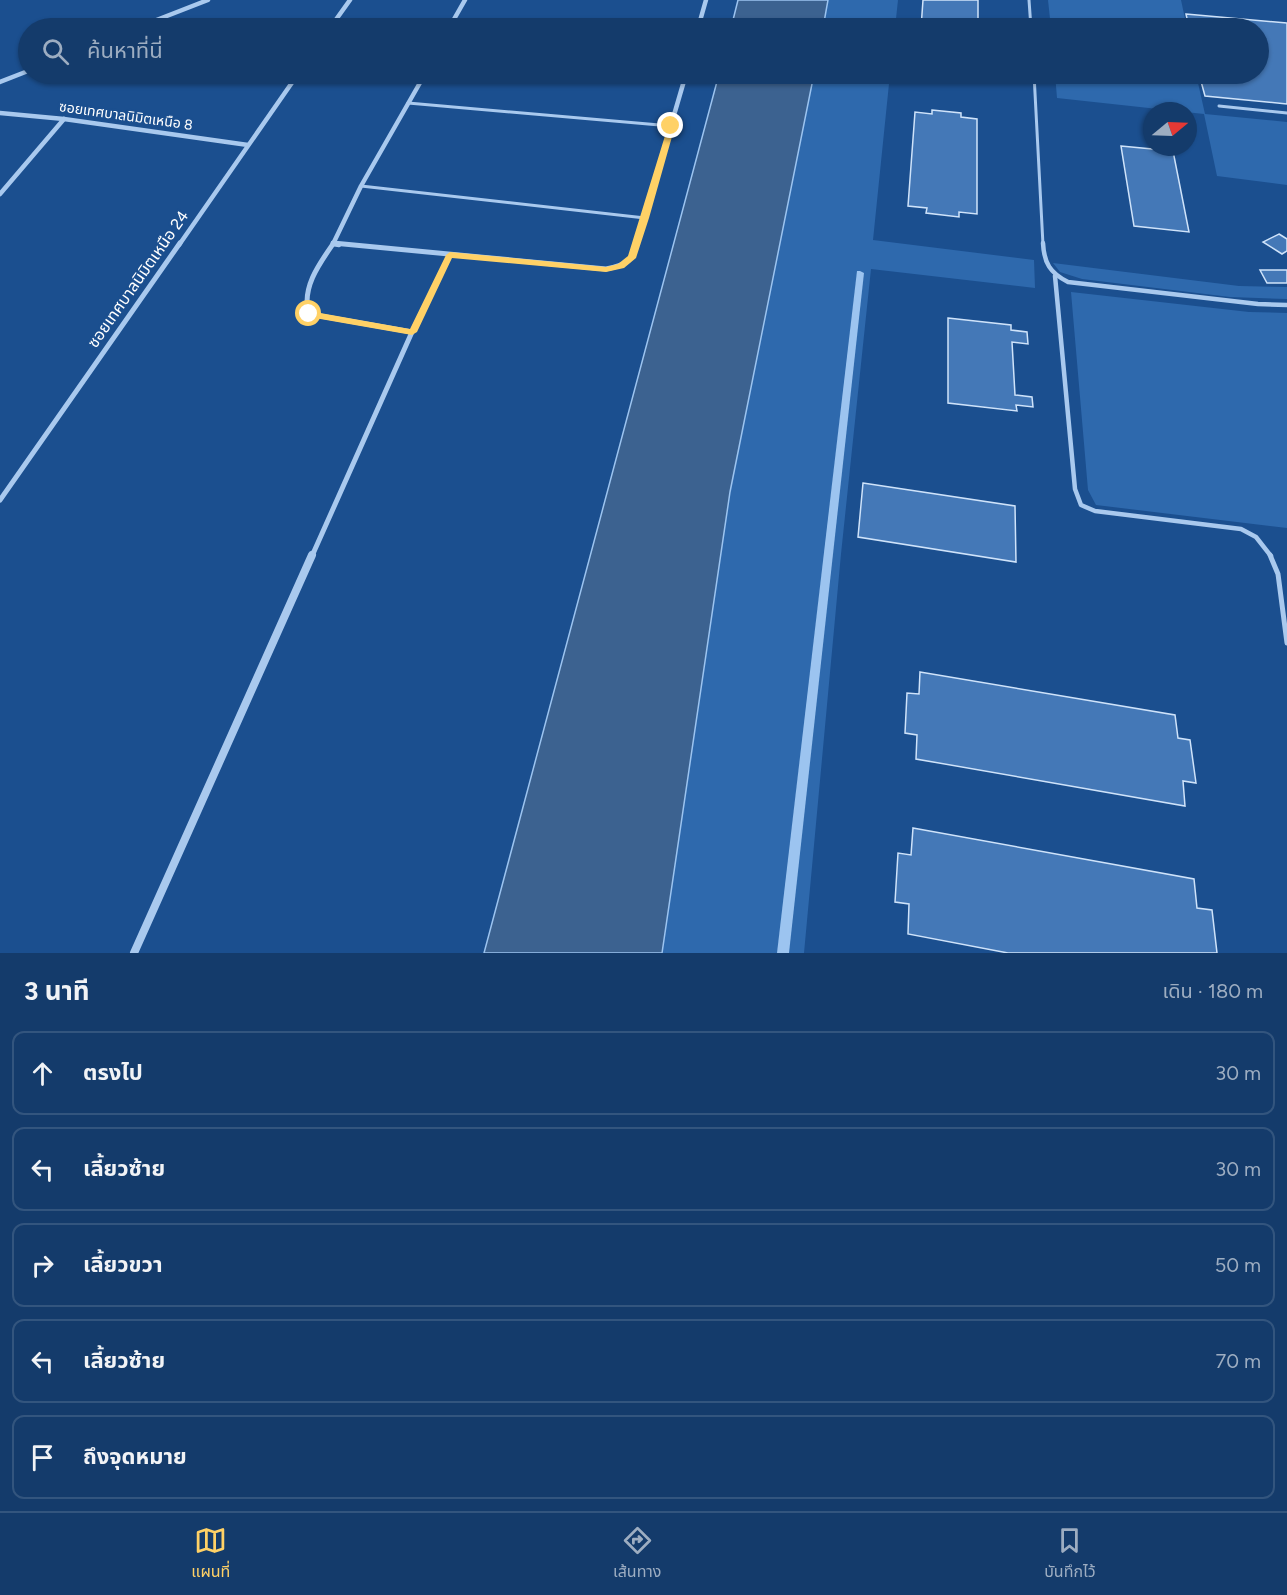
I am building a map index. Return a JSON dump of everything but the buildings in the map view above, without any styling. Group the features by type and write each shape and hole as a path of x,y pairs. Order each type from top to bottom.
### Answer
{"street":[{"path":"162,18 208,0"},
{"path":"337,18 350,0"},
{"path":"455,18 465,0"},
{"path":"701,18 706,0"},
{"path":"0,82 18,75"},
{"name":"ซอยเทศบาลนิมิตเหนือ 24","path":"0,500 291,84"},
{"path":"412,332 309,314 306,302 312,281 361,186 419,84"},
{"path":"333,244 606,269 621,266 632,258 683,84"},
{"name":"ซอยเทศบาลนิมิตเหนือ 8","path":"0,113 64,119 248,145"},
{"path":"0,194 64,119"},
{"path":"134,953 412,332 450,255"}],"lane":[{"path":"1029,0 1030,18"},
{"path":"1035,84 1044,258 1054,276 1068,282 1258,304 1287,305"},
{"path":"408,103 671,126"},
{"path":"1219,106 1287,113"},
{"path":"361,186 645,218"},
{"path":"1054,276 1075,489 1081,505 1095,511 1258,534 1272,545 1277,553"},
{"path":"1282,562 1285,591 1283,623 1287,643"}],"shaded area":[{"path":"738,0 828,0 825,18 734,18"},
{"path":"828,0 898,0 896,18 825,18"},
{"path":"1048,0 1181,0 1185,18 1050,18"},
{"path":"716,84 812,84 730,492 662,953 484,953"},
{"path":"812,84 889,84 873,240 1034,260 1035,288 871,269 841,554 804,953 662,953 730,492"},
{"path":"1056,84 1198,84 1205,114 1287,122 1287,185 1217,176 1204,114 1197,113 1197,102 1143,102 1143,107 1057,98"},
{"path":"1053,263 1239,286 1287,287 1287,299 1230,297 1082,279 1060,272"},
{"path":"1071,292 1249,312 1287,313 1287,528 1096,505 1088,490"}],"waterway":[{"path":"783,953 860,273"}],"route":[{"path":"309,314 315,317 412,332 450,255 606,269 621,266 632,258 671,126"}]}
